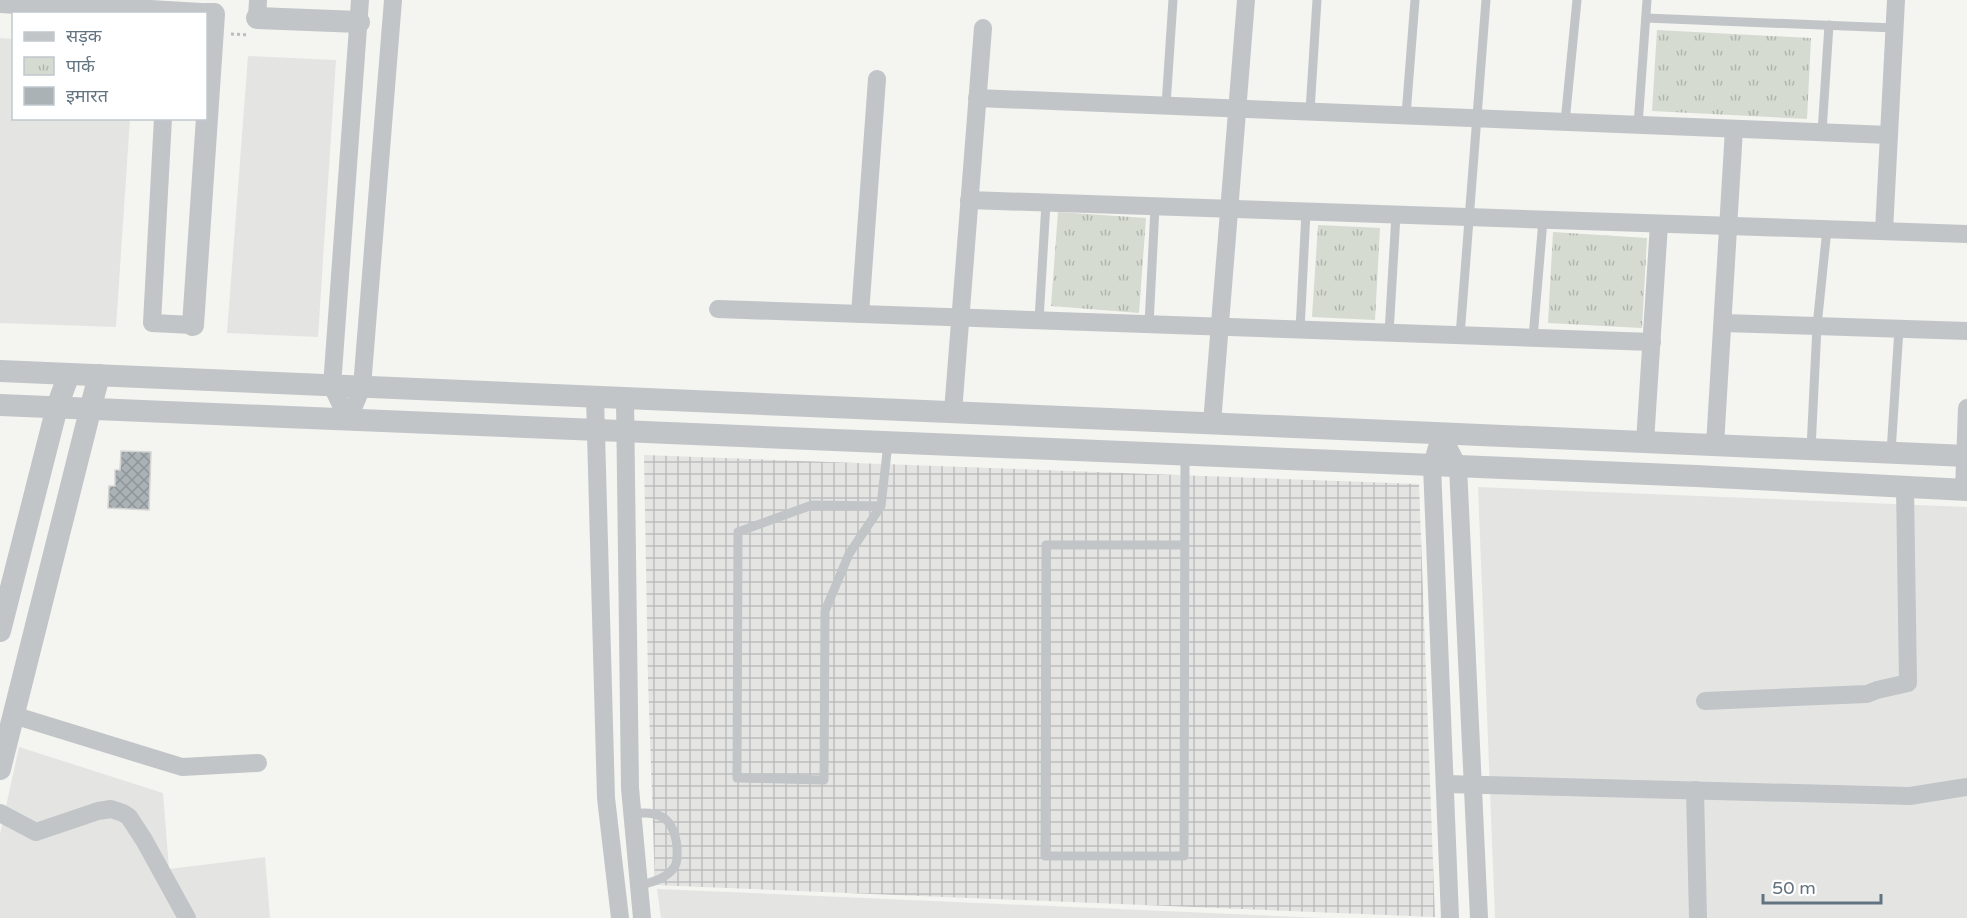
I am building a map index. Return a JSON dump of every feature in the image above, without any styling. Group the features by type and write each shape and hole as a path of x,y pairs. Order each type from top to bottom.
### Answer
{"street":[{"path":"348,420 362,387 393,0"},
{"path":"1212,423 1246,0"},
{"path":"1884,231 1896,0"},
{"path":"0,2 169,12"},
{"path":"258,9 360,11 332,386 348,420"},
{"path":"207,14 214,14 207,118"},
{"path":"953,412 983,28"},
{"path":"860,314 877,80"},
{"path":"977,98 1889,135"},
{"path":"163,120 152,323 193,325 207,120"},
{"path":"1715,445 1734,129"},
{"path":"969,200 1967,234"},
{"path":"1645,442 1659,224"},
{"path":"718,309 1652,342"},
{"path":"1723,323 1967,331"},
{"path":"0,371 1966,455"},
{"path":"0,631 57,407 69,374"},
{"path":"0,769 99,375"},
{"path":"594,397 606,798 620,918"},
{"path":"625,399 630,788 642,918"},
{"path":"0,405 1458,466 1965,490 1967,408"},
{"path":"1441,433 1432,465 1450,918"},
{"path":"1441,433 1458,466 1479,918"},
{"path":"1705,701 1867,694 1908,683 1905,487"},
{"path":"13,716 182,767 258,762"},
{"path":"1445,784 1910,796 1967,787"},
{"path":"1695,790 1698,918"},
{"path":"0,813 36,832 98,811 111,809 123,813 129,817 144,840 187,918"},
{"path":"1449,884 1479,918"}],"lane":[{"path":"1166,105 1173,0"},
{"path":"1310,111 1317,0"},
{"path":"1406,115 1416,0"},
{"path":"1460,336 1486,0"},
{"path":"1565,122 1576,0"},
{"path":"1638,125 1647,0"},
{"path":"1646,18 1895,28"},
{"path":"1822,132 1829,25"},
{"path":"1039,320 1046,203"},
{"path":"1149,324 1155,207"},
{"path":"1300,330 1306,212"},
{"path":"1389,333 1396,215"},
{"path":"1533,338 1543,220"},
{"path":"1811,449 1817,326 1827,229"},
{"path":"1891,452 1899,329"},
{"path":"881,506 812,505 738,532 737,778 824,780 825,611 849,554 881,506 888,443"},
{"path":"1185,455 1185,545 1184,856 1045,856 1046,544 1185,545"},
{"path":"632,814 644,812 658,814 669,822 676,837 677,846 676,865 657,881 638,886"}],"path":[{"path":"226,33 256,35 258,9"}],"shaded area":[{"path":"0,38 12,39 12,120 130,120 116,327 0,323"},
{"path":"248,56 336,60 318,337 227,333"},
{"path":"644,455 1419,484 1435,917 655,885"},
{"path":"1478,487 1967,507 1967,918 1495,918"},
{"path":"19,747 163,793 169,869 265,857 270,918 0,918 0,834"},
{"path":"658,889 1324,918 661,918"}],"green space":[{"path":"1657,30 1811,38 1807,119 1652,111"},
{"path":"1058,212 1146,218 1139,313 1051,306"},
{"path":"1318,225 1380,228 1375,320 1312,317"},
{"path":"1553,232 1647,238 1642,328 1548,323"}],"building":[{"path":"121,451 151,452 149,510 108,508 109,486 115,486 115,470 120,470"}]}
